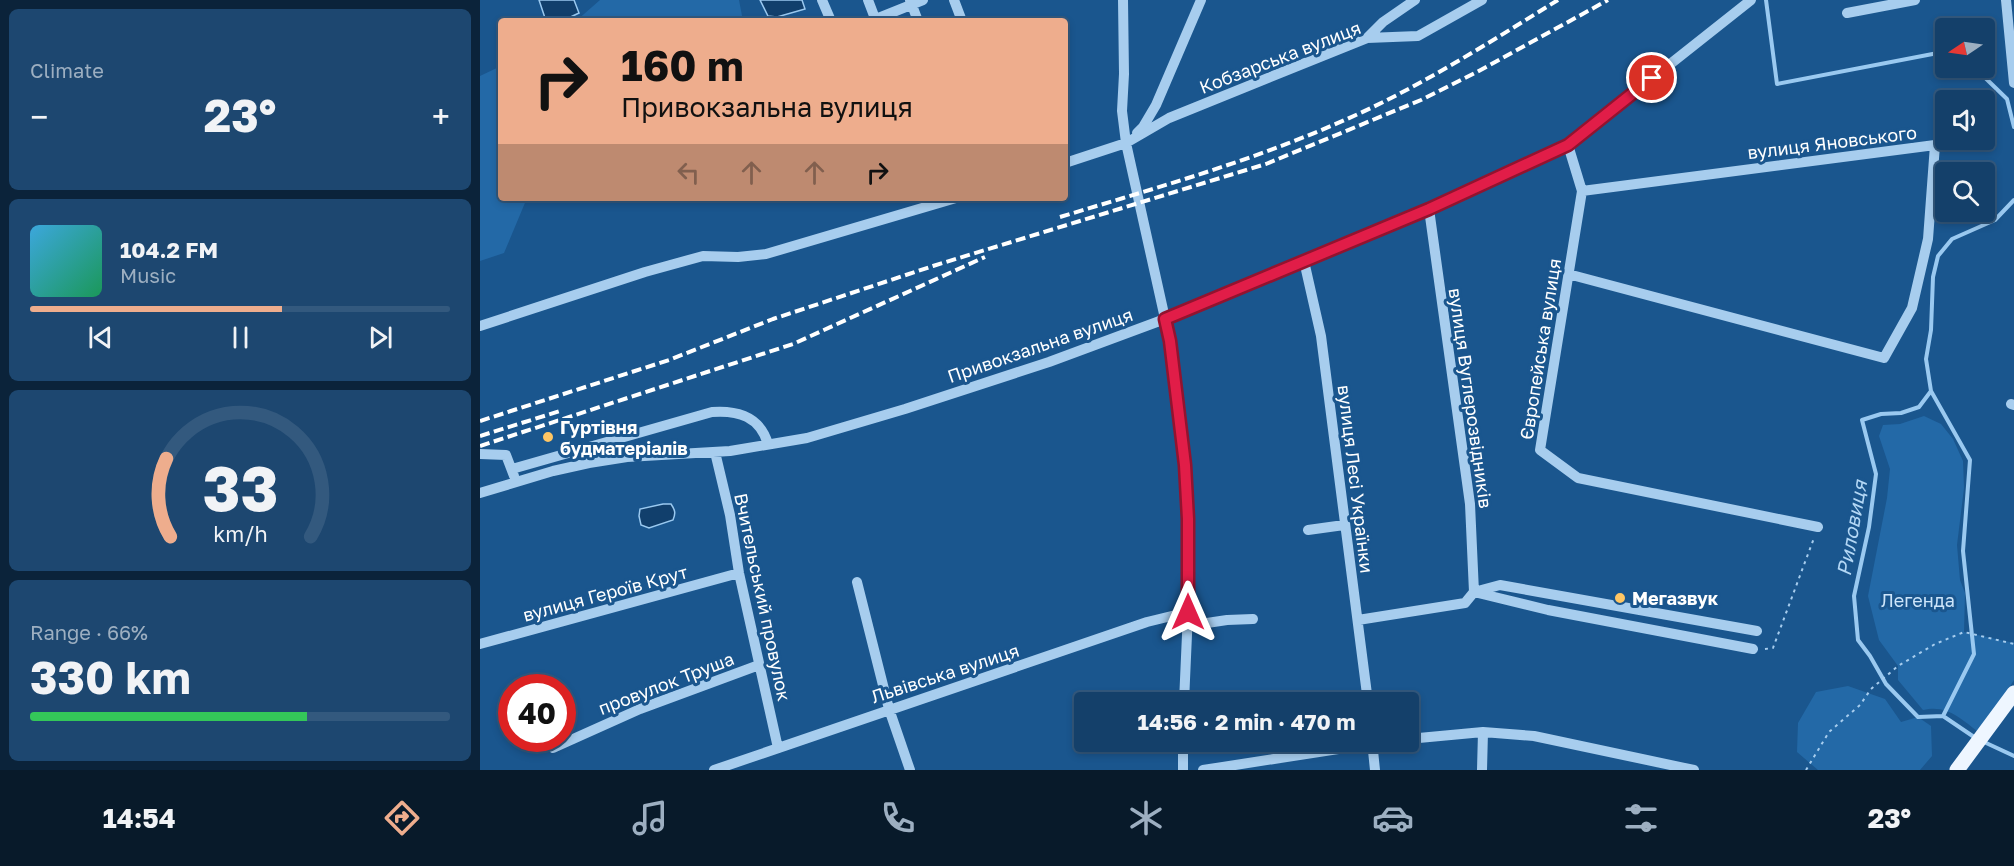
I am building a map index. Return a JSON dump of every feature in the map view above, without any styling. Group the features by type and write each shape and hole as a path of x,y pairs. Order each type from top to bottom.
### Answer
{"main road":[{"path":"1957,770 2014,693"}],"street":[{"path":"822,0 830,18"},
{"path":"868,0 873,18"},
{"path":"878,18 911,2 923,0"},
{"path":"954,0 961,18"},
{"path":"1123,0 1122,111 1125,143 1170,341 1185,465 1188,519 1188,612 1184,692"},
{"path":"1125,143 1143,127 1156,105 1201,0"},
{"path":"1367,38 1383,21 1415,0"},
{"name":"Кобзарська вулиця","path":"1068,162 1125,143 1169,118 1367,38 1418,36 1482,0"},
{"path":"1847,13 1915,0"},
{"path":"2006,0 2014,83"},
{"path":"911,2 917,18"},
{"name":"Привокзальна вулиця","path":"480,493 589,463 627,457 715,452 807,438 1049,362 1165,319 1429,209 1568,145 1747,3"},
{"name":"Європейська вулиця","path":"1568,145 1582,191 1540,450 1578,478 1818,527"},
{"name":"вулиця Яновського","path":"1568,274 1884,358 1912,308 1928,239 1935,145 1582,191"},
{"path":"480,326 645,272 703,256 766,254 943,201"},
{"name":"вулиця Вуглерозвідників","path":"1429,209 1470,504 1474,592"},
{"name":"вулиця Лесі Українки","path":"1304,261 1321,336 1367,692"},
{"path":"512,469 712,412 735,412 747,417 765,432 768,444"},
{"name":"Вчительський провулок","path":"715,452 778,748"},
{"path":"480,454 506,455 515,483"},
{"path":"1308,530 1344,525"},
{"name":"вулиця Героїв Крут","path":"480,644 739,573"},
{"path":"857,582 889,709 910,770"},
{"path":"1358,620 1465,603 1474,592 1500,585 1756,631"},
{"path":"1474,592 1548,610 1753,649"},
{"name":"Львівська вулиця","path":"714,770 1147,622 1188,612"},
{"path":"1187,626 1253,619"},
{"name":"провулок Труша","path":"576,738 640,709 759,665"},
{"path":"1482,770 1483,732"},
{"path":"1419,738 1483,732 1534,736 1694,770"},
{"path":"1183,752 1183,770"},
{"path":"1203,770 1312,752"},
{"path":"1373,752 1376,770"}],"path":[{"path":"1753,649 1773,648 1818,527"},
{"path":"1806,770 1828,732 1860,705 1871,689 1898,666 1935,644 1964,632 2014,644"}],"green space":[{"path":"600,0 739,0 742,18 579,18"},
{"path":"498,67 498,201 526,201 504,253 480,261 480,76"},
{"name":"Легенда","path":"1924,416 1941,424 1953,439 1963,461 1964,488 1957,545 1960,580 1965,593 1964,632 2014,643 2014,680 1980,733 1947,711 1923,710 1898,680 1898,666 1879,640 1868,596 1887,498 1890,469 1879,436 1883,425 1900,424"},
{"path":"1848,686 1885,699 1901,722 1918,717 1931,726 1932,756 1920,770 1818,770 1797,752 1798,723 1816,692"}],"shaded area":[{"path":"539,0 574,0 579,13 568,18 545,18"},
{"path":"760,0 802,0 805,9 777,17 768,16"},
{"path":"671,504 675,513 673,520 649,528 641,525 640,509"}],"waterway":[{"name":"Риловиця","path":"1766,0 1777,84 1935,54"},
{"name":"Риловиця","path":"1985,78 2007,99 2014,127"},
{"path":"1943,716 1974,654 1963,551 1970,460 1931,391 1926,359 1931,330 1933,277 1938,256 1952,239 1995,220 2014,200"},
{"name":"Риловиця","path":"1931,391 1919,407 1901,413 1881,414 1862,420 1876,474 1869,527 1854,596 1858,640 1886,684 1918,717 1943,716 1977,739"},
{"name":"Риловиця","path":"1984,742 2014,756"}],"railway":[{"path":"1060,217 1219,168 1335,124 1373,107 1467,56 1558,0"},
{"path":"480,421 669,360 773,319 933,266 1266,164 1421,100 1608,0"},
{"path":"480,446 793,344 985,257"},
{"path":"480,436 560,411"}],"place":[{"name":"Гуртівня будматеріалів","path":"548,437"},
{"name":"Мегазвук","path":"1620,598"}],"route":[{"path":"1188,612 1188,519 1185,465 1170,341 1165,319 1429,209 1568,145 1652,78"}]}
